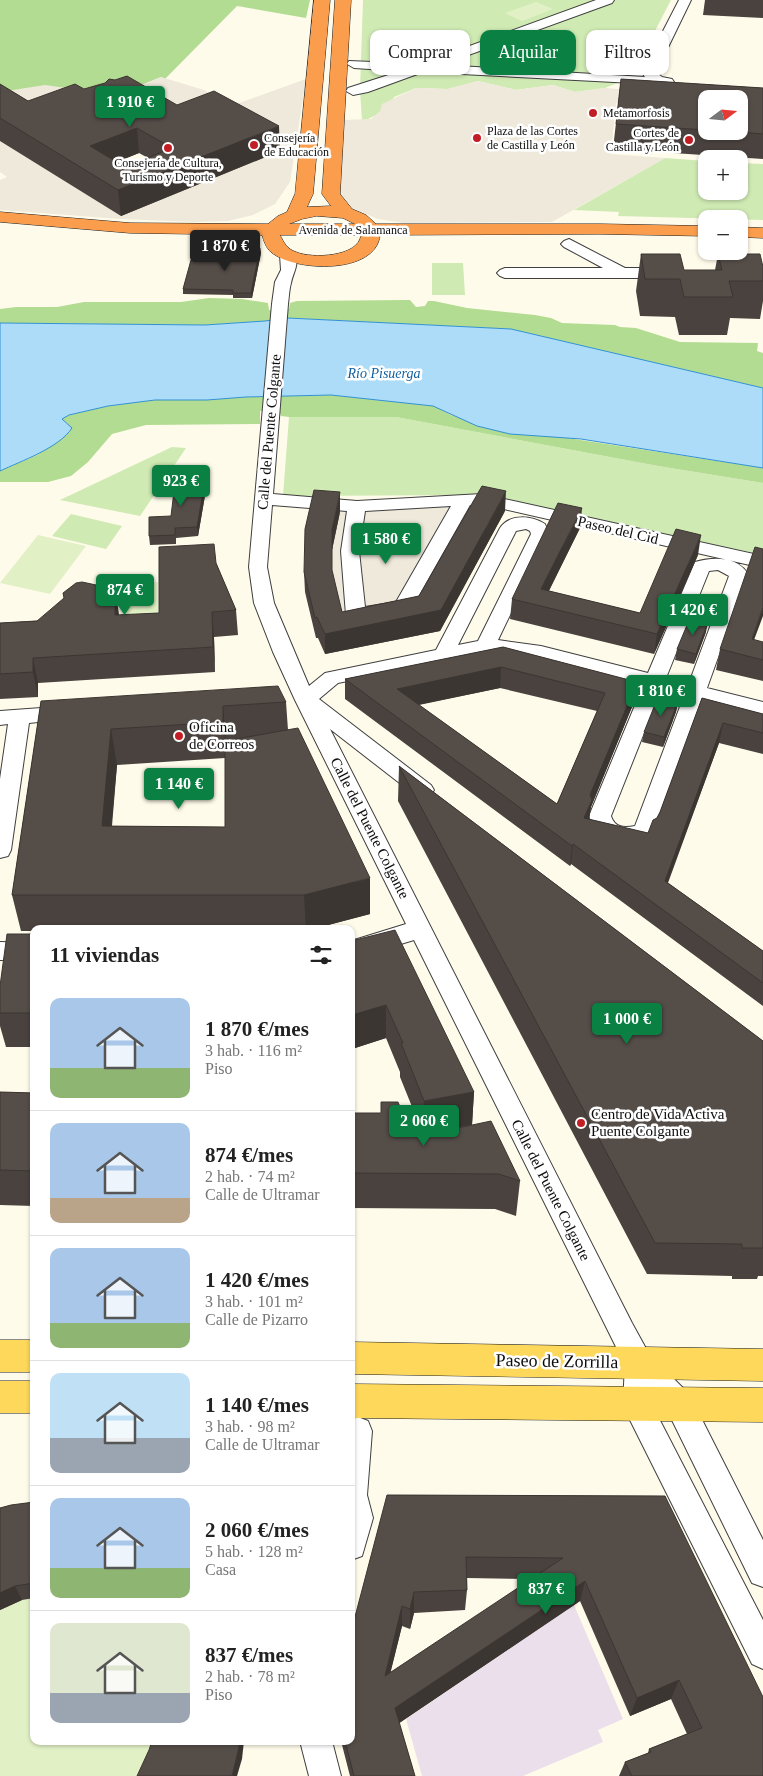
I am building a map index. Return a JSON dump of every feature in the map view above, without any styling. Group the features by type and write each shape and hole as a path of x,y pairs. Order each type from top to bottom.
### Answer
{"highway":[{"path":"295,215 304,194 322,0"},
{"path":"343,0 331,194 362,225 361,252 339,260 312,261 280,251 272,235 277,224 295,215 317,211 362,225"},
{"name":"Avenida de Salamanca","path":"0,217 130,228 272,235"},
{"name":"Avenida de Salamanca","path":"362,225 564,241 698,240"},
{"name":"Avenida de Salamanca","path":"0,227 129,237 272,235 362,225 443,229 600,228 698,231"},
{"path":"748,232 763,233"},
{"path":"748,241 763,242"}],"main road":[{"path":"0,1356 30,1356"},
{"name":"Paseo de Zorrilla","path":"355,1358 763,1365"},
{"path":"0,1397 30,1397"},
{"path":"355,1416 637,1404 763,1404"}],"street":[{"path":"470,51 608,0"},
{"path":"656,80 650,74 650,68 685,0"},
{"path":"354,64 370,65"},
{"path":"470,70 656,80 683,84"},
{"path":"353,91 403,75"},
{"path":"564,241 622,272"},
{"name":"Calle del Puente Colgante","path":"288,255 289,270 283,282 280,304 258,567 264,603 289,664 296,700 330,750 639,1363 679,1404 763,1572"},
{"path":"505,273 681,273"},
{"name":"Paseo del Cid","path":"263,499 357,506 482,499 763,562"},
{"path":"357,506 350,551 356,615 403,608 464,500"},
{"path":"443,655 509,528 518,522 531,522 539,528 540,534 485,646"},
{"path":"702,566 725,566 739,574 696,692 644,831 624,836 611,832 602,823 600,816 702,566"},
{"path":"440,802 354,737 296,700 332,678 485,646 514,648 541,653 763,709"},
{"path":"289,664 332,678"},
{"path":"8,717 85,713"},
{"path":"0,742 8,717"},
{"path":"0,850 8,717"},
{"path":"330,750 338,740 354,737"},
{"path":"355,949 420,929"},
{"path":"0,951 30,952"},
{"name":"Calle del Puente Colgante","path":"639,1363 637,1404 763,1653"},
{"path":"355,1506 358,1518 355,1530"},
{"path":"317,1745 325,1776"}],"shaded area":[{"path":"161,77 204,90 231,106 306,79 290,182 275,204 253,215 228,221 195,222 121,219 0,210 0,180 7,177 0,172 0,140 121,216 280,151 22,129 0,92 45,85 117,95"},
{"name":"Plaza de las Cortes de Castilla y León","path":"478,81 516,90 553,85 575,92 605,88 630,90 628,104 616,103 611,154 665,158 552,222 404,223 378,219 351,208 337,190 343,120 371,119 380,111 382,104 416,88 448,89"},
{"path":"481,505 418,617 342,632 332,591 332,550 340,511"},
{"path":"574,1605 623,1719 598,1730 603,1742 523,1776 422,1776 406,1719"}],"green space":[{"path":"0,0 310,0 306,18 237,6 165,79 161,77 117,95 0,92"},
{"path":"363,0 671,0 655,30 586,30 586,75 632,75 629,81 625,80 605,88 575,92 553,85 516,90 478,81 448,89 416,88 394,97 389,105 380,112 362,121 360,90"},
{"path":"536,2 553,9 522,21 505,13"},
{"path":"665,158 698,160 698,200 748,200 748,163 763,164 763,220 748,220 748,210 698,210 698,218 618,216 619,212 574,210"},
{"path":"432,263 463,263 465,295 432,295"},
{"path":"209,298 242,299 268,303 269,310 289,309 290,303 297,301 410,300 416,307 425,306 428,301 434,301 467,308 535,315 551,318 562,323 615,325 636,328 680,342 758,343 757,351 763,353 763,388 511,329 288,318 205,325 0,323 0,309 16,307 57,307 84,302 181,302"},
{"path":"331,395 434,406 451,415 548,435 763,468 763,483 658,466 396,417 289,417 281,416 279,411 260,411 260,424 146,425 112,434 88,462 71,476 48,482 0,482 0,471 39,454 68,424 61,419 69,415 108,406 155,400"},
{"path":"289,417 396,417 658,466 763,483 763,555 482,495 283,496"},
{"path":"172,447 186,448 140,516 60,500"},
{"path":"71,514 122,526 106,549 52,536"},
{"path":"38,535 86,546 50,594 0,583"},
{"path":"158,582 158,632 123,634 125,583"},
{"path":"30,1518 30,1745 243,1745 237,1776 0,1776 0,1525"}],"water":[{"name":"Río Pisuerga","path":"288,318 511,329 763,388 763,468 581,439 510,434 477,426 433,406 331,395 155,400 108,406 69,415 62,419 72,428 58,442 0,471 0,323 205,325"}],"building":[{"path":"127,76 177,105 214,91 279,126 118,190 0,118 0,84 28,101 75,84 84,89 105,83 109,79 115,80","holes":["137,128 172,148 125,167 90,146"]},
{"path":"621,79 763,88 763,134 748,133 748,90 698,90 698,129 616,124"},
{"path":"229,247 260,248 251,293 233,293 233,290 183,289 191,260 224,261"},
{"path":"641,254 680,254 684,270 722,270 720,260 748,260 748,254 760,254 763,267 763,281 729,281 733,297 684,297 680,279 645,279"},
{"path":"176,475 206,475 197,527 175,528 175,535 149,536 149,517 171,516"},
{"path":"482,486 506,491 441,610 325,634 317,617 315,618 304,572 305,529 314,490 340,492 332,530 332,570 342,612 419,596"},
{"path":"558,503 582,508 541,589 640,613 676,529 701,535 657,634 512,599"},
{"path":"214,544 216,563 236,610 212,612 213,647 33,658 33,672 0,674 0,623 37,621 64,598 63,593 76,583 82,582 115,589 115,615 159,613 159,547"},
{"path":"755,547 763,549 763,607 752,639 763,642 763,660 720,649"},
{"path":"690,618 708,622 696,654 677,649"},
{"path":"503,647 637,682 590,795 592,800 584,818 648,833 653,820 657,818 660,812 702,698 763,714 763,733 723,723 665,881 763,951 763,983 573,844 572,846 345,679","holes":["501,667 605,693 557,804 397,689"]},
{"path":"278,686 286,702 223,706 223,722 111,729 102,826 225,827 225,741 298,728 370,878 304,895 12,895 41,701"},
{"path":"658,697 678,702 664,737 644,732"},
{"path":"399,766 763,1041 763,1248 742,1248 742,1244 655,1243"},
{"path":"395,930 474,1092 424,1101 401,1043 403,1043 386,1005 355,1014 355,940"},
{"path":"7,934 30,934 30,1013 0,1013 0,986"},
{"path":"0,1092 30,1093 30,1171 0,1170"},
{"path":"381,1102 398,1102 411,1134 430,1134 491,1121 520,1181 499,1174 355,1173 355,1113 381,1113"},
{"path":"387,1495 665,1496 763,1697 763,1776 632,1776 625,1762 651,1752 649,1749 702,1728 679,1680 637,1698 585,1581 395,1708 415,1776 354,1776 346,1745 355,1745 355,1617","holes":["466,1557 563,1558 385,1676 402,1606 410,1609 414,1592 467,1590"]},
{"path":"30,1503 30,1584 15,1586 0,1593 0,1508"},
{"path":"151,1745 239,1745 232,1776 137,1776"}],"place":[{"name":"Metamorfosis","path":"593,113"},
{"name":"Plaza de las Cortes de Castilla y León","path":"477,138"},
{"name":"Cortes de Castilla y León","path":"689,140"},
{"name":"Consejería de Educación","path":"254,145"},
{"name":"Consejería de Cultura, Turismo y Deporte","path":"168,148"},
{"name":"Oficina de Correos","path":"179,736"},
{"name":"Centro de Vida Activa Puente Colgante","path":"581,1123"}]}
